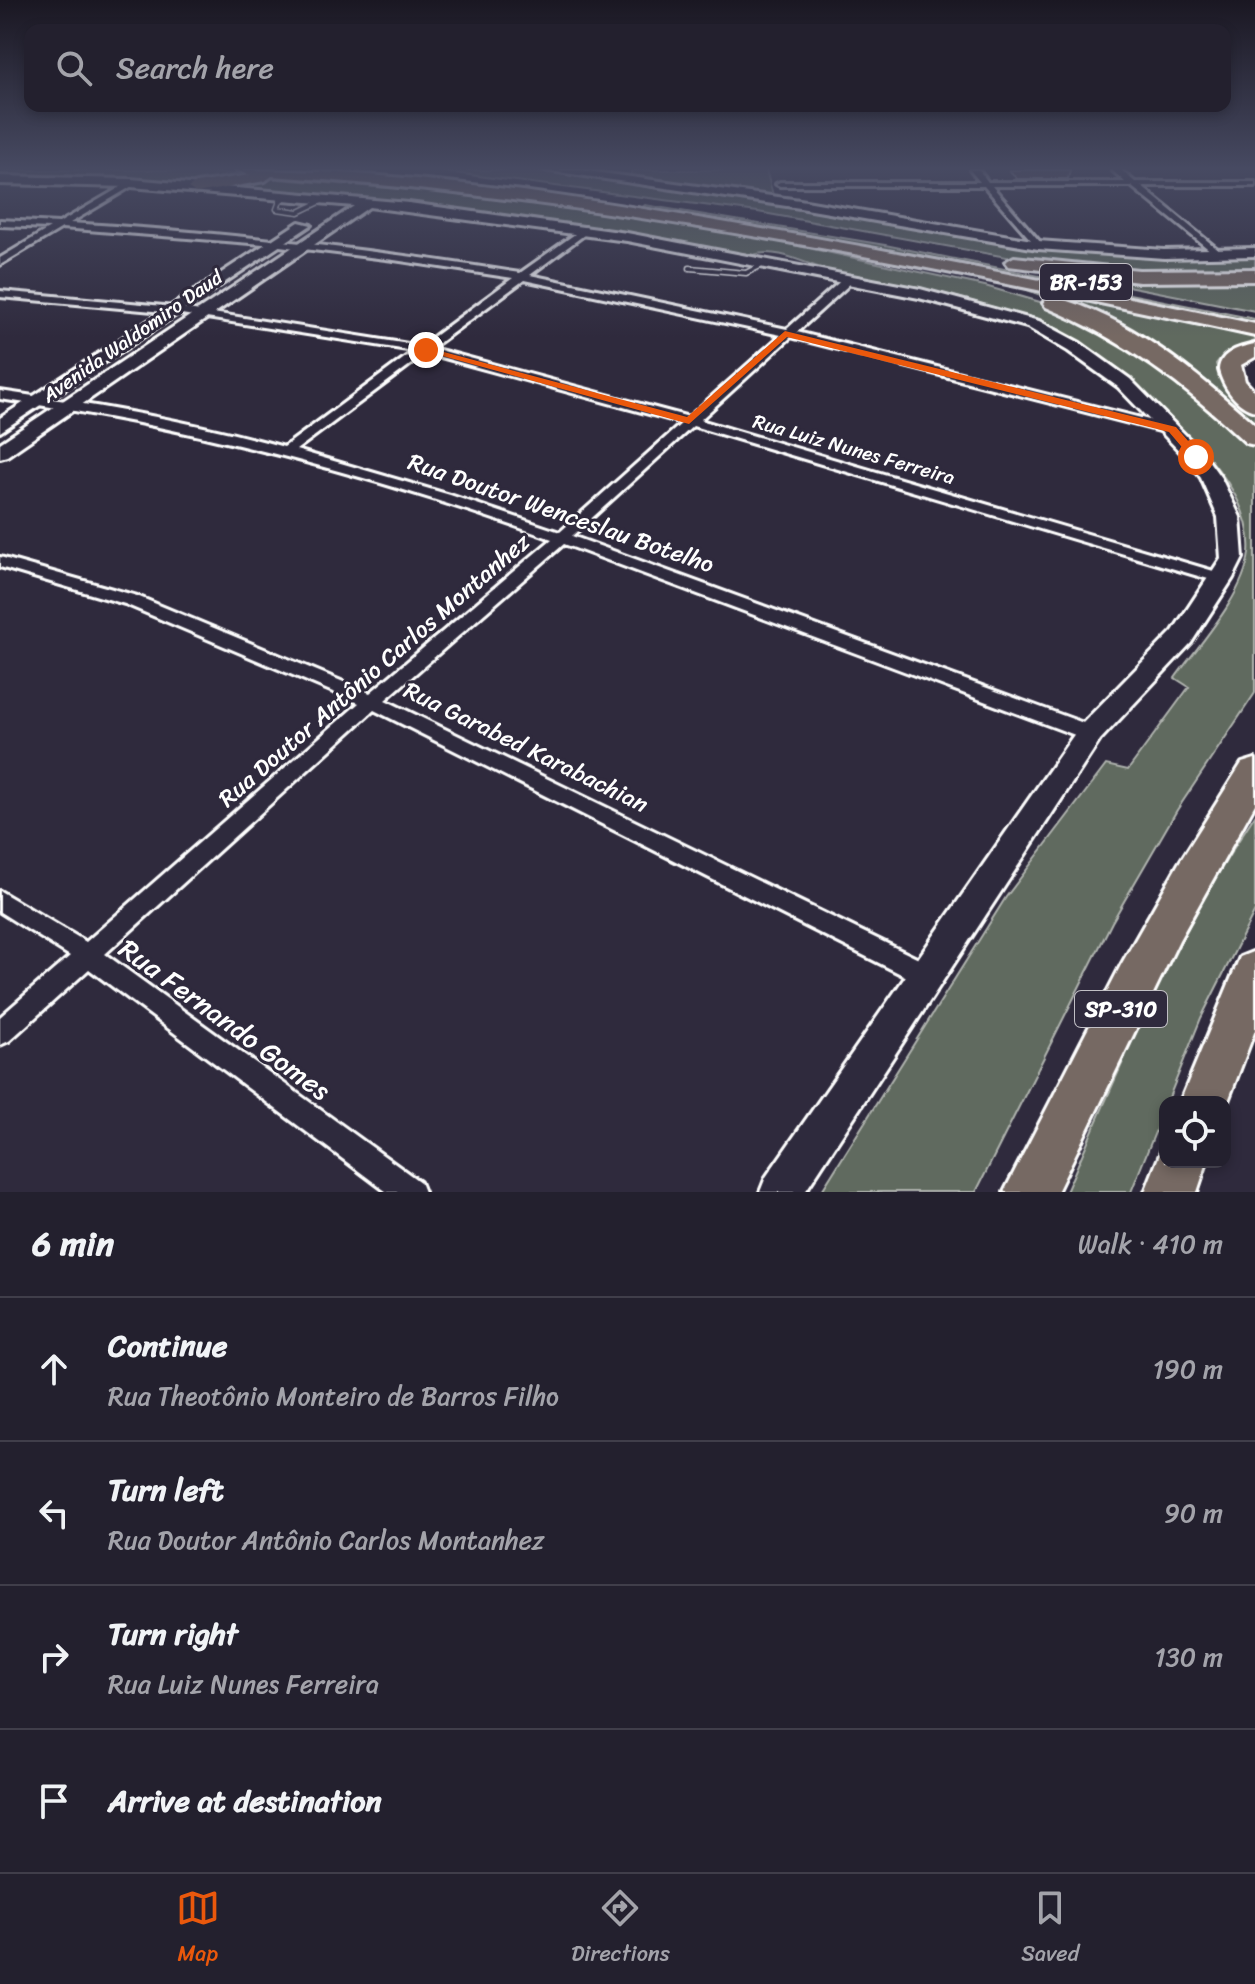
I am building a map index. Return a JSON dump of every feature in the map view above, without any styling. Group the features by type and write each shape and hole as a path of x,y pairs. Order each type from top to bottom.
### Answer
{"highway":[{"name":"BR-153","path":"723,226 919,256 1255,316"},
{"name":"BR-153","path":"776,226 1255,330"},
{"path":"919,256 970,254"},
{"path":"919,256 1027,294 1112,329 1146,347 1184,374 1255,438"},
{"path":"997,259 1139,276 1255,275"},
{"path":"1255,350 1242,354 1230,363 1229,374 1236,387 1255,404"},
{"name":"SP-310","path":"1030,1192 1136,977 1219,829 1255,773"},
{"path":"1206,1096 1255,971"},
{"path":"1171,1192 1180,1168"}],"main road":[{"name":"Avenida Waldomiro Daud","path":"0,426 299,226"},
{"name":"Avenida Waldomiro Daud","path":"0,452 332,226"},
{"path":"551,226 849,279 1033,324 1074,347 1124,383 1172,430 1211,478 1229,517 1232,558 1182,637 1090,733 781,1192"},
{"path":"924,226 1038,245 1102,252 1255,252"}],"street":[{"path":"0,262 60,226"},
{"path":"69,226 278,242 524,277 785,334 1172,430"},
{"path":"1022,226 1038,245"},
{"path":"1183,226 1217,253"},
{"path":"289,449 585,230"},
{"name":"Rua Doutor Antônio Carlos Montanhez","path":"0,1033 372,701 563,537 849,279"},
{"name":"Rua Luiz Nunes Ferreira","path":"0,294 175,310 426,350 689,421 1221,578"},
{"name":"Rua Doutor Wenceslau Botelho","path":"0,395 72,404 289,449 419,487 563,537 1090,733"},
{"name":"Rua Garabed Karabachian","path":"0,562 131,600 372,701 927,975"},
{"name":"Rua Fernando Gomes","path":"0,900 88,955 410,1192"}],"lane":[{"path":"690,268 746,273 767,263"}],"shaded area":[{"path":"570,226 686,226 766,239 985,286 1047,304 1103,327 1255,442 1255,693 1177,810 1112,922 976,1192 821,1192 1006,897 1106,765 1128,770 1189,687 1175,678 1239,586 1249,553 1245,520 1232,489 1212,461 1151,398 1109,363 1044,326 1009,312 937,292 827,270 772,253 753,255"},
{"path":"738,226 769,226 885,245 1255,319 1255,327"},
{"path":"833,226 912,226 1063,251 1172,257 1255,255 1255,272 1174,274 1051,265"},
{"path":"1051,271 1255,276 1255,311"},
{"path":"1022,288 1255,336 1255,341 1223,355 1216,364 1223,384 1255,414 1255,430 1070,306"},
{"path":"1255,815 1255,911 1201,1018 1170,1096 1159,1096 1159,1122 1131,1192 1066,1192 1129,1047 1175,952"}],"route":[{"path":"426,350 689,421 785,334 1172,430 1196,457"}]}
